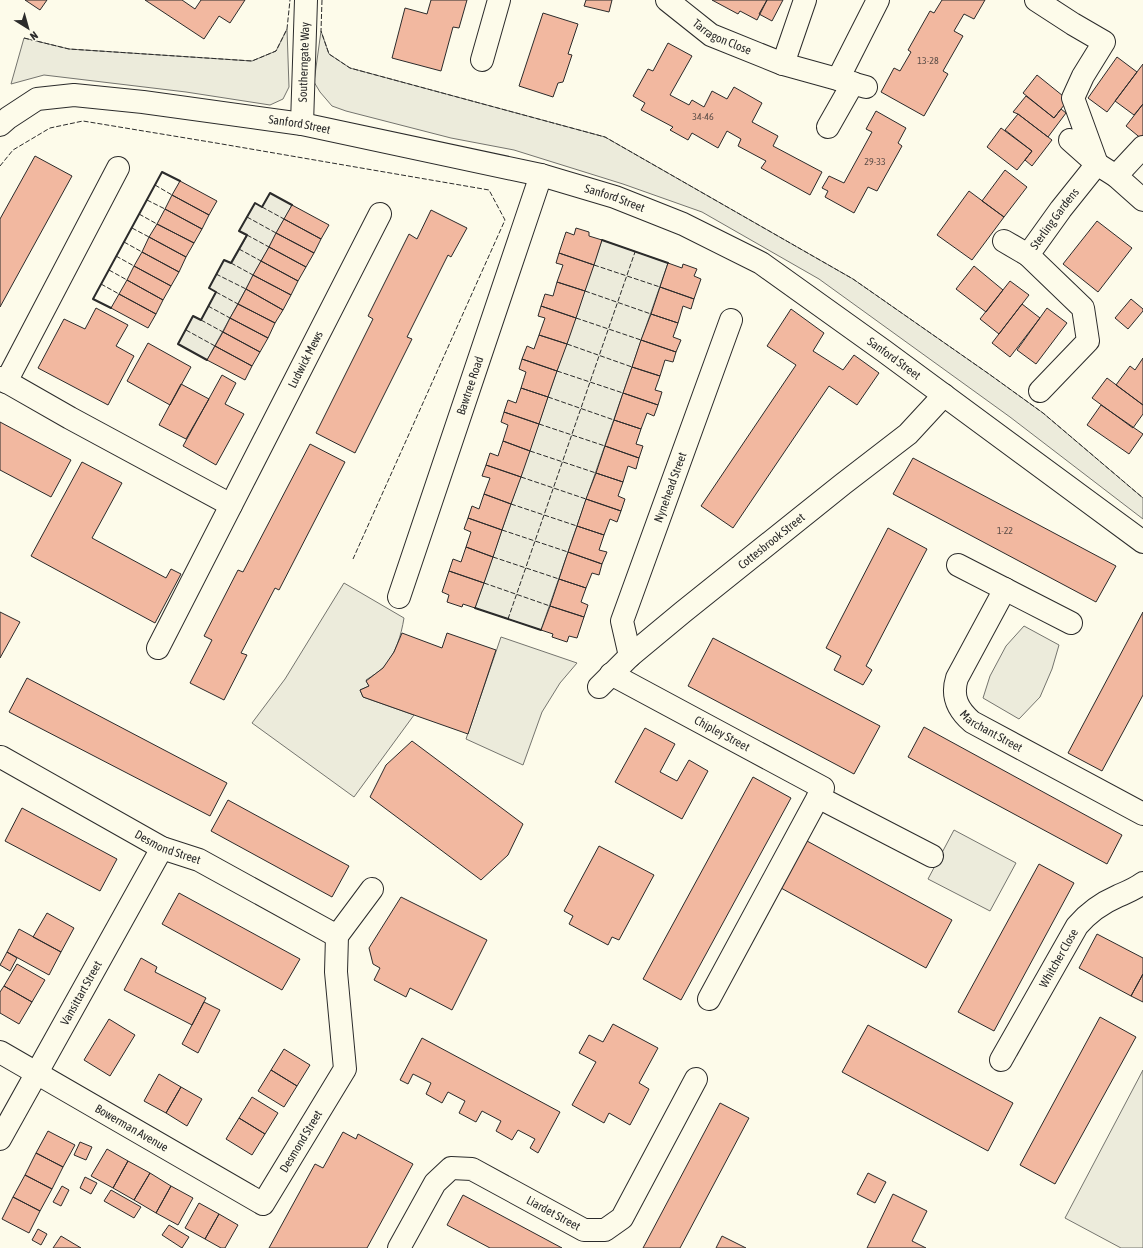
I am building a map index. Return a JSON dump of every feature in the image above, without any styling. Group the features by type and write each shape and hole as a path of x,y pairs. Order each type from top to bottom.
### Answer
{"street":[{"name":"Southerngate Way","path":"302,124 306,0"},
{"path":"482,60 499,0"},
{"name":"Tarragon Close","path":"667,0 711,35 783,64 853,83"},
{"path":"783,64 805,0"},
{"path":"828,127 853,83 878,0"},
{"path":"1036,0 1104,42 1083,76 1073,98 1097,164"},
{"name":"Sanford Street","path":"0,125 37,99 74,95 142,102 302,124 541,175 615,196 683,224 761,263 944,395 1143,542"},
{"path":"1070,140 1097,164 1116,176 1143,200"},
{"path":"1116,176 1143,147"},
{"name":"Sterling Gardens","path":"1040,391 1088,341 1083,308 1028,255 1061,208 1097,164"},
{"path":"118,168 3,380 231,505"},
{"name":"Bawtree Road","path":"399,597 541,175"},
{"name":"Ludwick Mews","path":"158,648 380,214"},
{"path":"1004,241 1028,255"},
{"name":"Nynehead Street","path":"630,656 622,621 731,320"},
{"name":"Cottesbrook Street","path":"605,680 630,656 843,484 908,434 944,395"},
{"path":"958,565 1071,623"},
{"name":"Marchant Street","path":"1005,589 957,678 954,694 959,709 972,722 1143,814"},
{"name":"Chipley Street","path":"605,680 823,788 818,797"},
{"name":"Desmond Street","path":"1,757 162,848 199,860 337,936 336,972 345,1069 263,1204"},
{"path":"709,999 818,797 932,856"},
{"name":"Vansittart Street","path":"0,1139 162,848"},
{"name":"Whitcher Close","path":"1001,1060 1083,918 1106,902 1136,888 1143,883"},
{"path":"337,936 372,889"},
{"name":"Bowerman Avenue","path":"0,1052 263,1204"},
{"name":"Liardet Street","path":"399,1248 435,1183 451,1168 472,1169 584,1230 606,1230 622,1218 696,1079"}],"shaded area":[{"path":"287,29 289,87 283,99 270,105 186,92 44,75 11,84 24,38 69,49 252,61 276,51"},
{"path":"321,31 329,54 350,68 605,137 853,279 1043,413 1143,498 1143,519 1010,417 819,279 702,212 623,184 514,150 451,138 332,106 314,82"},
{"path":"270,193 292,205 207,360 178,344 193,316 201,320 216,292 209,288 224,260 232,263 247,236 239,231 255,203 262,207"},
{"path":"602,240 668,263 541,630 475,608"},
{"path":"344,583 404,618 400,638 392,656 384,667 366,680 369,686 360,690 363,697 414,715 354,797 252,723 285,679"},
{"path":"1024,626 1059,645 1052,669 1040,697 1019,719 983,698 990,676 1006,646"},
{"path":"501,637 577,663 560,683 542,712 523,765 466,739"},
{"path":"954,830 1016,863 990,911 928,879"},
{"path":"1143,1070 1143,1248 1121,1248 1065,1218"}],"building":[{"path":"25,0 47,0 40,10"},
{"path":"145,0 182,0 195,9 201,0 245,0 230,23 219,16 204,39"},
{"path":"431,0 467,0 459,28 453,27 441,71 392,58 405,8 427,14"},
{"path":"586,0 612,0 609,12 584,6"},
{"path":"712,0 767,0 757,20 740,11 738,14"},
{"path":"767,0 783,0 772,21 759,14"},
{"path":"942,0 985,0 974,19 964,14 954,31 963,36 943,71 948,74 924,116 881,92 894,68 900,71 911,52 908,50 930,11 934,13"},
{"path":"543,13 578,24 568,54 572,55 563,82 558,83 553,97 519,86"},
{"path":"668,43 692,56 670,95 689,105 692,100 704,107 712,91 727,99 734,87 762,103 752,122 778,136 773,146 822,172 810,195 761,168 766,161 738,146 741,139 727,131 718,148 692,133 688,140 670,130 673,127 641,110 645,103 633,96 648,69 653,71"},
{"path":"1117,57 1137,72 1107,112 1088,98"},
{"path":"1143,64 1143,104 1134,115 1115,101"},
{"path":"1037,75 1068,100 1054,118 1023,93"},
{"path":"1026,96 1054,118 1061,109 1066,113 1048,137 1018,114 1013,112"},
{"path":"1143,104 1143,140 1126,126"},
{"path":"876,111 906,128 898,143 902,146 877,191 868,187 854,213 825,197 828,191 822,188 829,176 844,183 872,132 866,129"},
{"path":"1018,114 1052,140 1032,166 1025,160 1032,151 1005,130"},
{"path":"1001,128 1032,151 1017,170 987,147"},
{"path":"35,156 72,176 0,307 0,219"},
{"path":"1005,170 1027,187 1004,217 982,201"},
{"path":"180,181 217,201 209,215 172,195"},
{"path":"969,191 1004,217 972,260 937,235"},
{"path":"172,195 209,215 202,229 165,209"},
{"path":"292,205 329,225 321,239 284,219"},
{"path":"165,209 202,229 194,243 157,224"},
{"path":"431,210 467,228 451,257 448,255 407,337 412,339 355,453 316,433 373,319 368,316 409,234 417,239"},
{"path":"284,219 321,239 314,253 276,233"},
{"path":"1097,221 1132,248 1098,292 1063,264"},
{"path":"157,224 194,243 186,257 149,237"},
{"path":"576,228 589,232 589,236 602,240 594,265 559,253 566,232 574,235"},
{"path":"276,233 314,253 306,267 269,247"},
{"path":"149,237 186,257 179,272 142,252"},
{"path":"269,247 306,267 298,281 261,261"},
{"path":"142,252 179,272 171,286 134,266"},
{"path":"559,253 594,265 585,291 557,282 563,265 556,263"},
{"path":"261,261 298,281 291,295 253,275"},
{"path":"668,263 682,268 683,264 697,269 694,276 701,279 694,299 660,287"},
{"path":"134,266 171,286 163,300 127,280"},
{"path":"974,266 1003,290 986,312 956,289"},
{"path":"253,275 291,295 283,310 246,289"},
{"path":"127,280 163,300 156,314 119,294"},
{"path":"1010,281 1029,295 999,334 980,319"},
{"path":"557,282 585,291 576,318 541,306 545,294 553,296"},
{"path":"660,287 694,299 691,309 683,306 678,323 651,314"},
{"path":"246,289 283,310 275,323 238,304"},
{"path":"119,294 156,314 148,328 111,308"},
{"path":"1131,299 1143,309 1143,311 1128,329 1115,318"},
{"path":"238,304 275,323 268,338 230,318"},
{"path":"1022,304 1040,318 1010,357 992,343"},
{"path":"541,306 576,318 567,344 539,335 545,318 538,316"},
{"path":"96,308 128,325 116,346 134,356 108,405 38,368 64,319 85,329"},
{"path":"1047,308 1067,323 1036,364 1017,350"},
{"path":"791,309 824,333 813,351 843,370 854,355 879,373 857,405 829,386 733,528 701,506 796,365 767,346"},
{"path":"651,314 678,323 673,337 681,340 676,352 641,340"},
{"path":"230,318 268,338 260,352 223,332"},
{"path":"223,332 260,352 252,366 215,346"},
{"path":"539,335 567,344 557,371 522,359 527,346 534,349"},
{"path":"641,340 676,352 673,362 665,360 660,376 632,367"},
{"path":"148,343 191,367 170,405 127,381"},
{"path":"215,346 252,366 245,380 207,360"},
{"path":"1143,358 1143,405 1116,385 1130,366 1135,370"},
{"path":"522,359 557,371 548,397 521,388 526,372 519,369"},
{"path":"632,367 660,376 655,390 662,392 658,405 623,393"},
{"path":"222,375 236,383 225,404 244,414 216,465 183,446"},
{"path":"1107,378 1143,405 1143,414 1133,428 1092,398"},
{"path":"181,384 209,399 186,439 159,425"},
{"path":"521,388 548,397 539,424 504,412 508,400 516,403"},
{"path":"623,393 658,405 654,416 647,413 641,429 614,420"},
{"path":"1101,405 1143,434 1129,454 1087,425"},
{"path":"504,412 539,424 530,451 503,441 508,425 501,422"},
{"path":"614,420 641,429 636,444 643,446 639,458 605,446"},
{"path":"0,422 71,460 51,497 0,470"},
{"path":"503,441 530,451 521,477 486,465 490,453 498,456"},
{"path":"310,444 345,462 279,590 275,588 241,653 247,655 224,700 190,683 212,640 204,636 238,570 243,572"},
{"path":"605,446 639,458 636,469 628,466 623,482 596,473"},
{"path":"913,458 1116,566 1096,602 893,494"},
{"path":"82,462 122,483 92,538 166,578 171,569 181,574 155,623 31,556"},
{"path":"486,465 521,477 511,504 484,494 490,478 482,476"},
{"path":"596,473 623,482 618,496 625,499 621,511 586,499"},
{"path":"484,494 511,504 502,530 468,518 472,506 479,509"},
{"path":"586,499 621,511 617,522 610,519 604,535 577,526"},
{"path":"468,518 502,530 493,557 466,547 471,532 464,529"},
{"path":"577,526 604,535 599,550 607,552 602,564 568,552"},
{"path":"888,528 927,549 866,666 872,670 863,685 834,670 841,656 826,648"},
{"path":"466,547 493,557 484,583 449,571 453,559 461,562"},
{"path":"568,552 602,564 599,575 592,573 586,588 559,579"},
{"path":"449,571 484,583 475,608 463,604 462,607 447,602 449,595 442,592"},
{"path":"559,579 586,588 581,602 588,605 584,617 550,606"},
{"path":"550,606 584,617 577,638 569,636 567,642 552,637 553,634 541,630"},
{"path":"0,612 20,622 0,658"},
{"path":"1143,612 1143,695 1102,771 1068,753"},
{"path":"402,633 442,648 447,633 496,650 468,734 363,697 360,690 369,686 366,681 383,668 394,652"},
{"path":"713,638 880,726 854,774 688,686"},
{"path":"27,678 227,783 210,816 9,712"},
{"path":"924,727 1122,835 1107,864 908,757"},
{"path":"645,728 675,744 660,772 677,781 689,760 708,771 682,819 615,782"},
{"path":"412,741 523,824 508,855 481,880 370,797 386,765"},
{"path":"753,777 791,798 681,1000 643,979"},
{"path":"228,800 349,866 332,897 211,831"},
{"path":"22,808 117,859 100,891 5,841"},
{"path":"807,841 952,920 926,968 781,888"},
{"path":"599,846 654,875 619,940 612,937 608,945 569,924 573,916 564,911"},
{"path":"1039,864 1074,883 994,1031 958,1012"},
{"path":"179,893 300,959 282,990 162,924"},
{"path":"401,897 487,940 452,1010 410,988 406,997 374,980 380,968 373,964 369,948"},
{"path":"47,913 74,928 61,952 33,937"},
{"path":"19,929 61,952 49,975 7,952"},
{"path":"1097,934 1143,958 1143,974 1131,996 1079,968"},
{"path":"7,952 17,958 10,971 0,965"},
{"path":"141,958 157,967 155,972 206,998 192,1025 124,990"},
{"path":"17,964 45,980 32,1002 4,986"},
{"path":"1143,974 1143,1002 1131,996"},
{"path":"4,986 32,1002 19,1024 0,1013 0,992"},
{"path":"204,1002 220,1010 198,1053 182,1044"},
{"path":"1100,1017 1136,1037 1055,1184 1020,1165"},
{"path":"109,1019 135,1035 110,1076 84,1060"},
{"path":"613,1024 658,1048 639,1083 649,1089 630,1125 609,1113 604,1123 572,1105 596,1062 579,1053 589,1035 603,1042"},
{"path":"868,1025 1013,1103 988,1151 842,1072"},
{"path":"422,1038 560,1112 538,1153 530,1148 535,1139 518,1130 512,1140 496,1131 501,1121 482,1111 476,1122 459,1113 465,1101 448,1092 442,1103 426,1094 431,1083 413,1074 408,1084 400,1080"},
{"path":"284,1049 310,1065 297,1086 271,1070"},
{"path":"271,1070 297,1086 284,1107 258,1091"},
{"path":"159,1074 181,1087 166,1113 144,1101"},
{"path":"181,1087 202,1099 187,1126 166,1113"},
{"path":"252,1097 278,1113 265,1134 239,1118"},
{"path":"720,1103 749,1118 680,1248 643,1248"},
{"path":"239,1118 265,1134 252,1155 226,1139"},
{"path":"48,1131 75,1145 63,1167 36,1153"},
{"path":"343,1132 356,1139 358,1134 413,1164 367,1248 269,1248 315,1164 323,1168"},
{"path":"80,1142 92,1147 86,1160 74,1155"},
{"path":"107,1149 128,1161 113,1188 91,1176"},
{"path":"36,1153 63,1167 52,1189 25,1175"},
{"path":"128,1161 150,1173 134,1200 113,1188"},
{"path":"150,1173 171,1186 156,1213 134,1200"},
{"path":"868,1173 886,1182 875,1203 857,1194"},
{"path":"25,1175 52,1189 40,1211 13,1197"},
{"path":"85,1177 97,1183 91,1194 80,1188"},
{"path":"62,1186 69,1190 61,1206 53,1202"},
{"path":"171,1186 193,1198 178,1225 156,1213"},
{"path":"111,1190 141,1207 134,1218 104,1201"},
{"path":"893,1194 927,1211 912,1241 926,1248 867,1248"},
{"path":"463,1195 562,1248 490,1248 447,1225"},
{"path":"13,1197 40,1211 29,1233 2,1219"},
{"path":"199,1203 219,1214 205,1239 185,1228"},
{"path":"219,1214 238,1225 225,1248 221,1248 205,1239"},
{"path":"169,1225 189,1237 182,1248 162,1235"},
{"path":"38,1229 47,1234 41,1245 32,1240"},
{"path":"61,1236 81,1248 53,1248"},
{"path":"722,1236 746,1248 716,1248"}],"fence":[{"path":"24,38 69,49 252,61 276,51 287,29 290,0"},
{"path":"322,0 321,31 329,54 350,68 605,137 853,279 1043,413 1143,498"},
{"path":"0,166 13,150 50,128 83,121 489,190 505,220 353,559"},
{"path":"155,185 172,195"},
{"path":"147,200 165,209"},
{"path":"262,207 284,219"},
{"path":"139,214 157,224"},
{"path":"247,217 276,233"},
{"path":"132,228 149,237"},
{"path":"247,235 269,247"},
{"path":"124,242 142,252"},
{"path":"239,249 261,261"},
{"path":"508,619 635,252"},
{"path":"116,256 134,266"},
{"path":"231,263 253,275"},
{"path":"594,265 660,287"},
{"path":"109,270 127,280"},
{"path":"216,274 246,289"},
{"path":"101,284 119,294"},
{"path":"585,291 651,314"},
{"path":"216,292 238,304"},
{"path":"208,306 230,318"},
{"path":"576,318 641,340"},
{"path":"201,320 223,332"},
{"path":"186,330 215,346"},
{"path":"567,344 632,367"},
{"path":"557,371 623,393"},
{"path":"548,397 614,420"},
{"path":"539,424 605,446"},
{"path":"530,451 596,473"},
{"path":"521,477 586,499"},
{"path":"511,504 577,526"},
{"path":"502,530 568,552"},
{"path":"493,557 559,579"},
{"path":"484,583 550,606"}],"wall":[{"path":"111,308 93,299 162,172 180,181"},
{"path":"207,360 178,344 193,316 201,320 216,292 209,288 224,260 231,263 247,235 239,231 255,203 262,207 270,193 292,205"},
{"path":"602,240 668,263"},
{"path":"475,608 541,630"}]}
